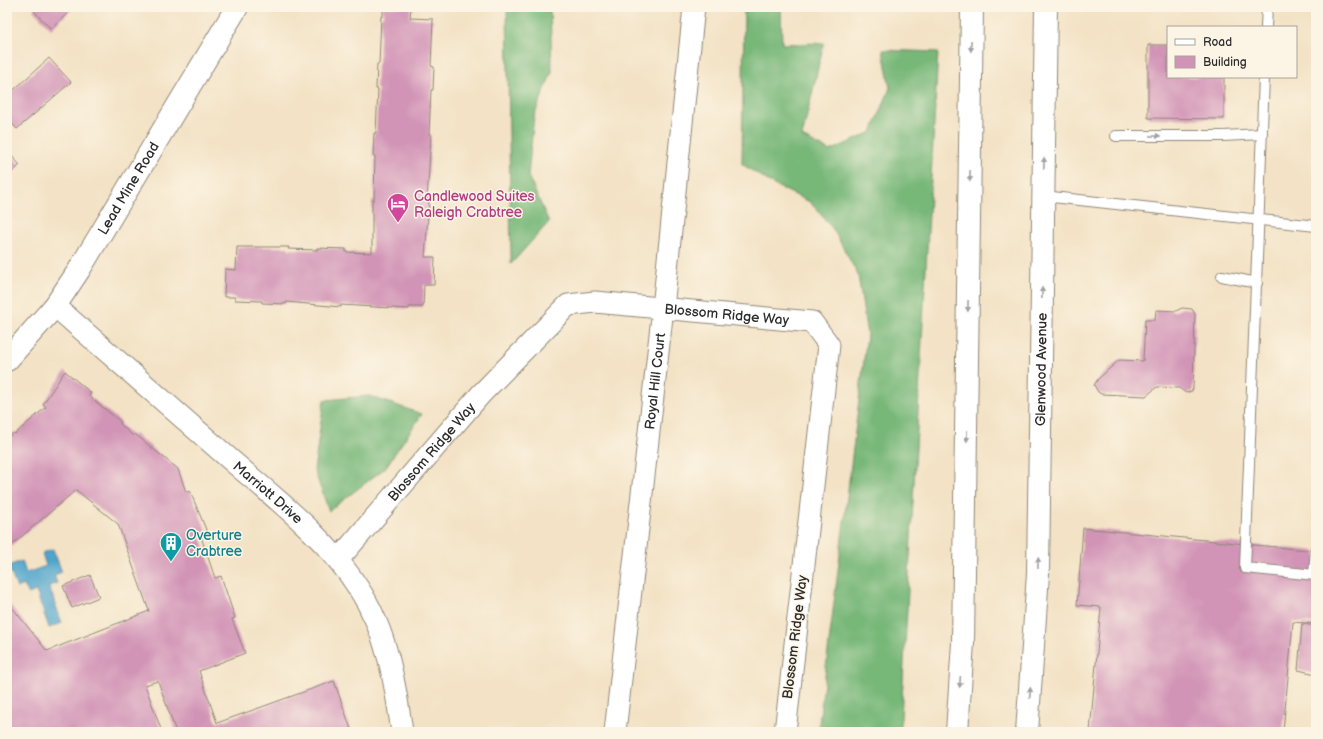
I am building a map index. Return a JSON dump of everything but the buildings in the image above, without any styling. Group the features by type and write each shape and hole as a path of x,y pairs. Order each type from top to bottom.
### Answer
{"main road":[{"name":"Lead Mine Road","path":"7,360 55,306 86,259 237,7"},
{"path":"956,732 963,635 972,7"},
{"name":"Glenwood Avenue","path":"1027,732 1038,574 1046,7"}],"street":[{"name":"Royal Hill Court","path":"615,732 663,308 694,7"},
{"name":"Blossom Ridge Way","path":"338,560 481,394 568,305 594,302 812,322 829,345 784,732"},
{"name":"Marriott Drive","path":"55,306 293,515 338,560 359,589 376,619 392,669 402,732"}],"lane":[{"path":"1266,26 1267,7"},
{"path":"1264,78 1245,568 1315,575 1316,550"},
{"path":"1116,136 1223,136 1262,134"},
{"path":"1043,196 1316,226"},
{"path":"1222,276 1257,283"}],"green space":[{"path":"507,7 550,7 552,72 534,116 528,176 549,222 511,264"},
{"path":"744,7 781,7 782,44 824,43 802,137 830,151 872,132 890,88 883,50 938,52 899,732 818,732 867,335 858,275 833,229 810,202 774,185 742,164"},
{"path":"369,396 422,414 385,468 329,511 314,470 324,400"}],"water":[{"path":"53,549 62,572 54,575 57,583 49,586 62,623 49,628 36,591 28,594 24,585 17,588 8,566 22,561 26,573 46,566 42,553"}],"place":[{"name":"Candlewood Suites Raleigh Crabtree","path":"398,224"},
{"name":"Overture Crabtree","path":"171,562"}]}
